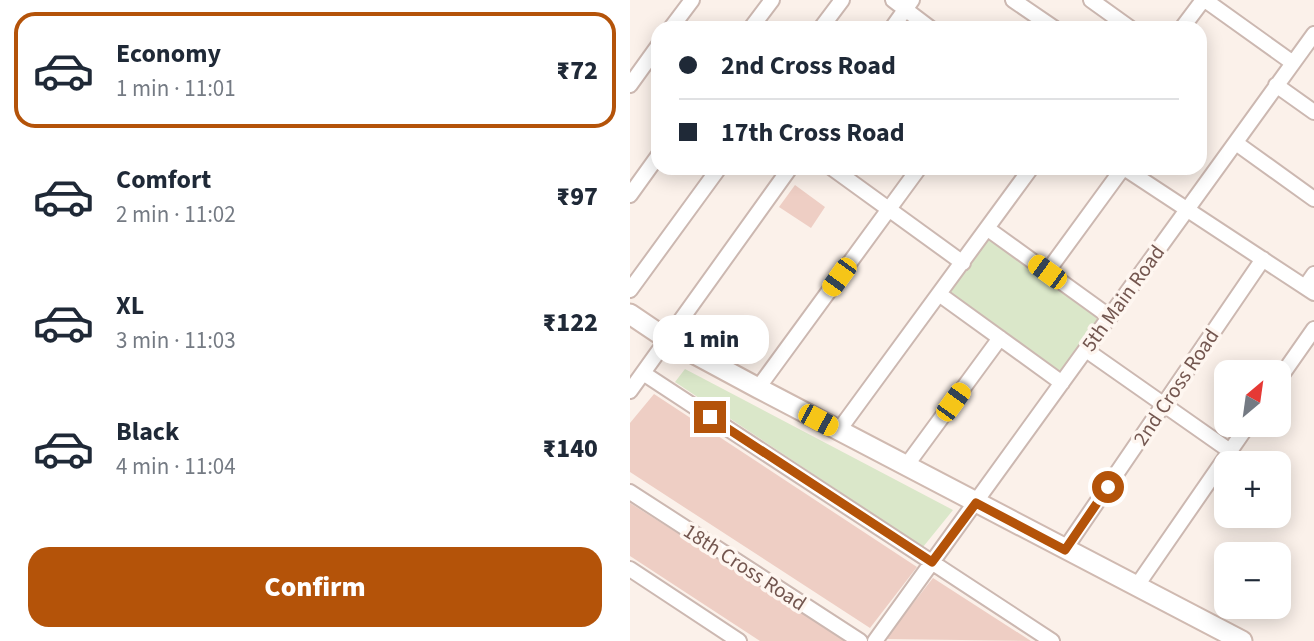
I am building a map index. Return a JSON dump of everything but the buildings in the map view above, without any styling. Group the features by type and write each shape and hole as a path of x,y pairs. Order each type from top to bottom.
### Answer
{"street":[{"path":"676,21 692,0"},
{"path":"756,21 772,0"},
{"path":"826,21 842,0"},
{"path":"893,0 909,5 924,21"},
{"path":"1013,0 1044,21"},
{"path":"1091,0 1120,21"},
{"path":"1188,21 1204,0 1293,63"},
{"path":"897,21 909,5"},
{"name":"5th Main Road","path":"875,641 1314,34"},
{"path":"630,85 651,56"},
{"path":"1276,85 1314,112"},
{"path":"1236,143 1314,199"},
{"path":"630,195 651,166"},
{"path":"630,290 714,175"},
{"path":"630,391 785,175"},
{"path":"841,175 963,263"},
{"path":"758,388 914,175"},
{"path":"839,430 1026,175"},
{"path":"1047,272 1119,175"},
{"path":"1135,175 1309,290 1314,274"},
{"path":"988,229 1110,317"},
{"name":"2nd Cross Road","path":"1065,550 1263,259"},
{"path":"939,294 1062,383"},
{"path":"630,314 667,339 758,388 1242,641"},
{"path":"1292,360 1314,329"},
{"path":"906,466 1000,338"},
{"path":"1086,350 1230,451 1239,438"},
{"path":"643,373 1052,641"},
{"path":"1136,587 1214,474"},
{"name":"18th Cross Road","path":"630,492 860,641"},
{"path":"630,569 739,641"}],"green space":[{"path":"988,235 1102,318 1061,375 946,293"},
{"path":"685,369 953,510 923,547 675,382"}],"route":[{"path":"710,417 932,562 976,503 1065,550 1108,487"}]}
